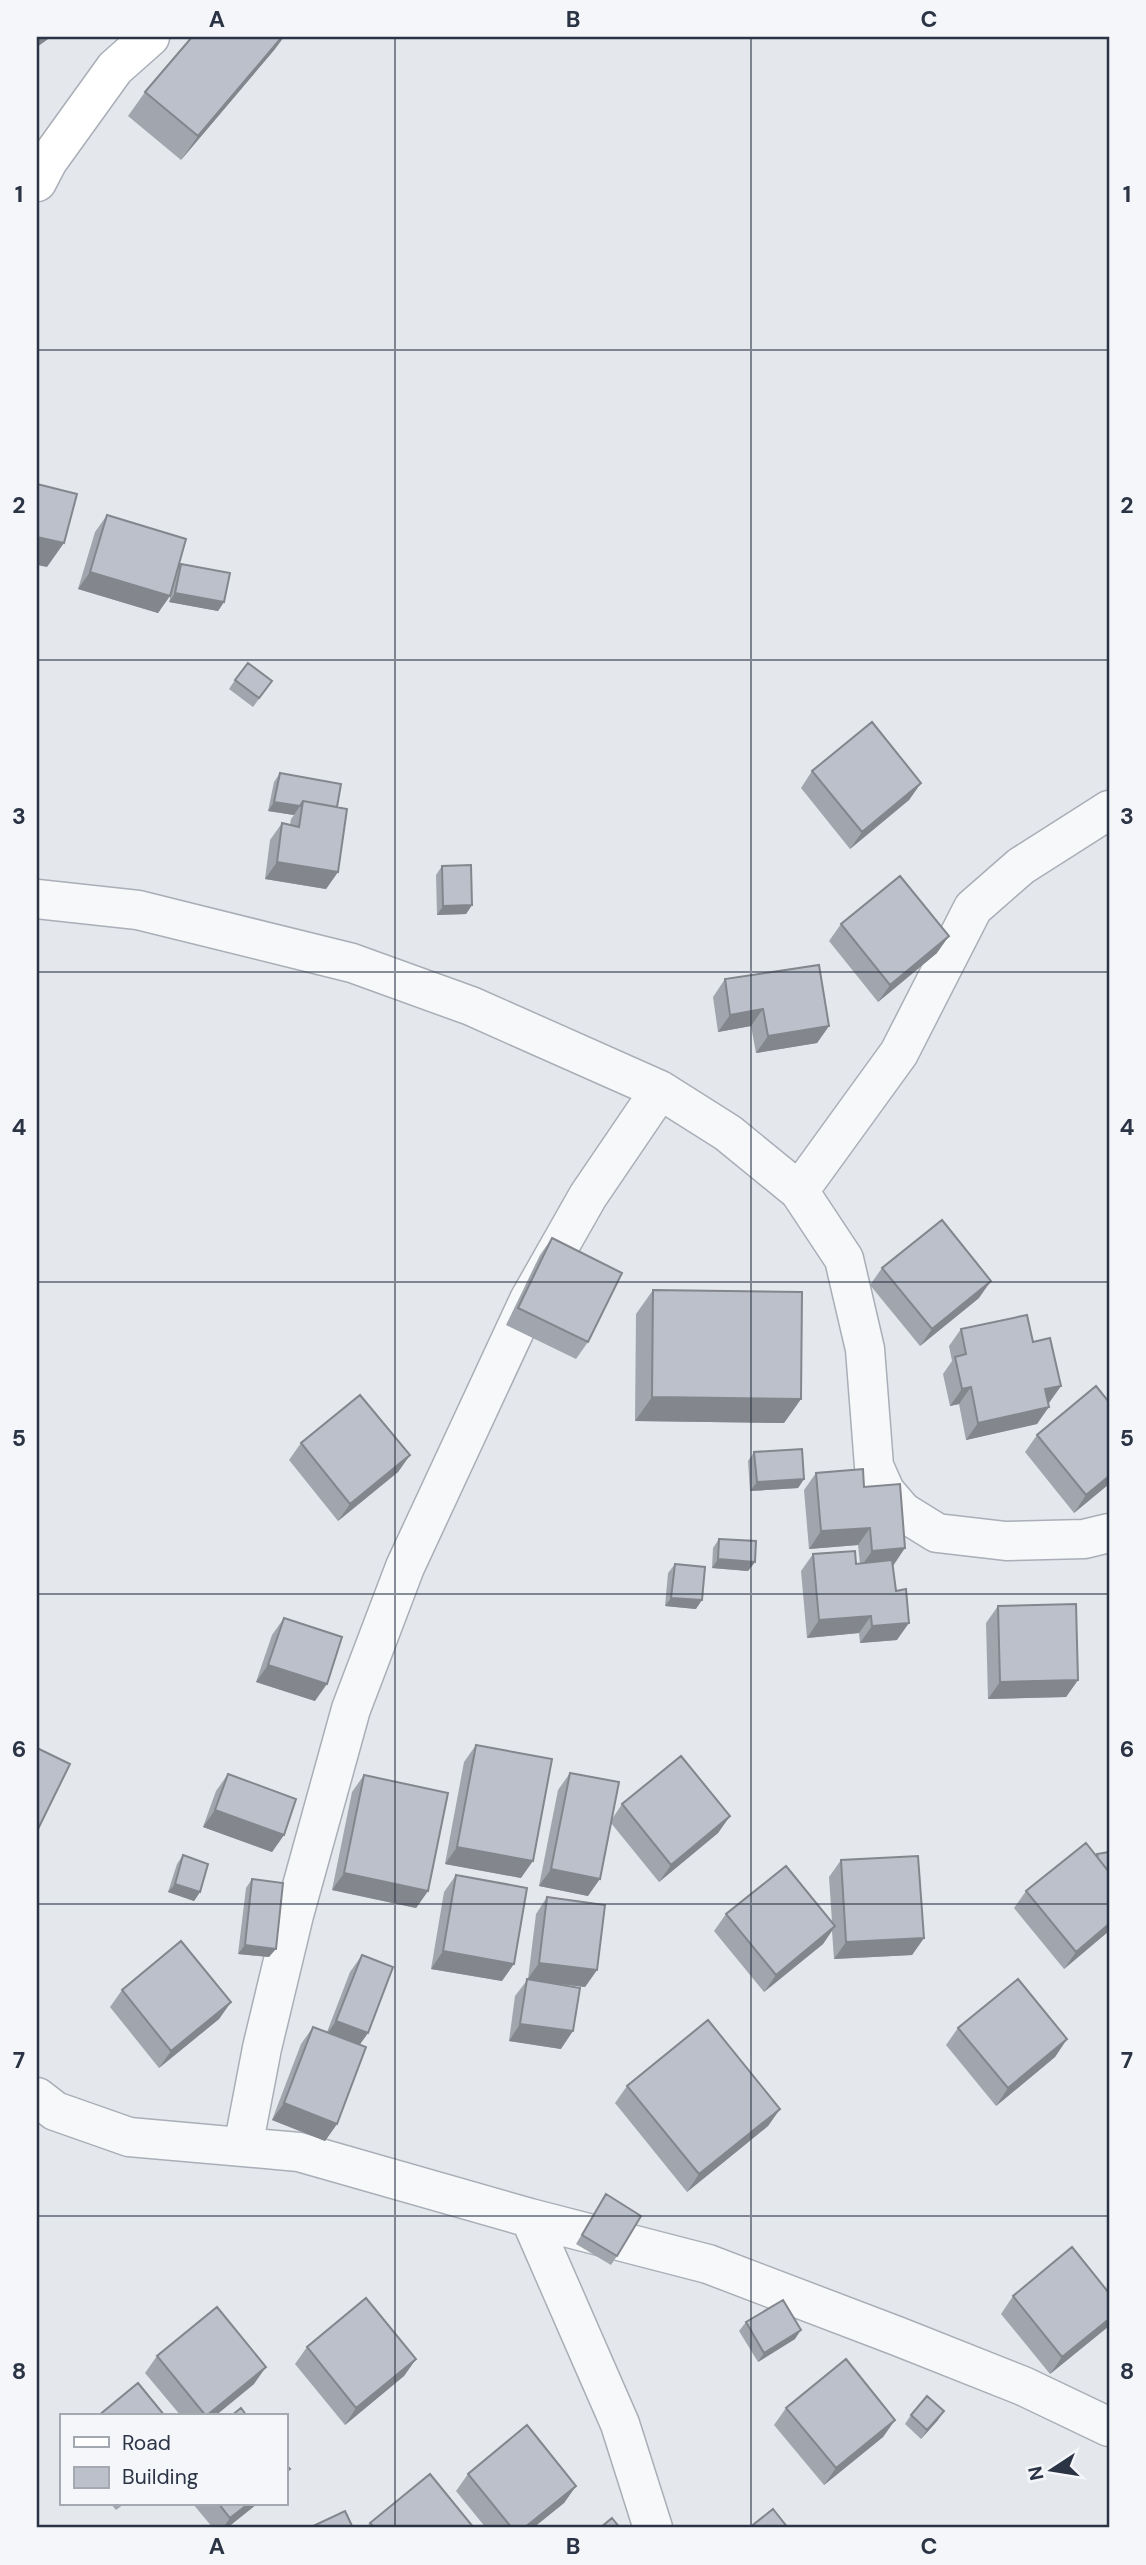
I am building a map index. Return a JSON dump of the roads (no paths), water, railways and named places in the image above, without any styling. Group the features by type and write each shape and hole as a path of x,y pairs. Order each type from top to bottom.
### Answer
{"street":[{"path":"37,182 48,161 115,68 150,37"},
{"path":"799,1191 898,1053 973,908 1021,866 1109,810"},
{"path":"37,899 138,910 352,962 471,1006 660,1090 728,1133 799,1191 844,1259 865,1349 874,1466 885,1491 903,1512 937,1534 1006,1542 1084,1539 1109,1533"},
{"path":"243,2147 262,2048 288,1941 351,1709 405,1567 529,1300 588,1196 660,1090"},
{"path":"37,2097 55,2110 129,2137 299,2152 530,2218 708,2264 1023,2386 1109,2427"},
{"path":"530,2218 620,2424 653,2528"}]}
